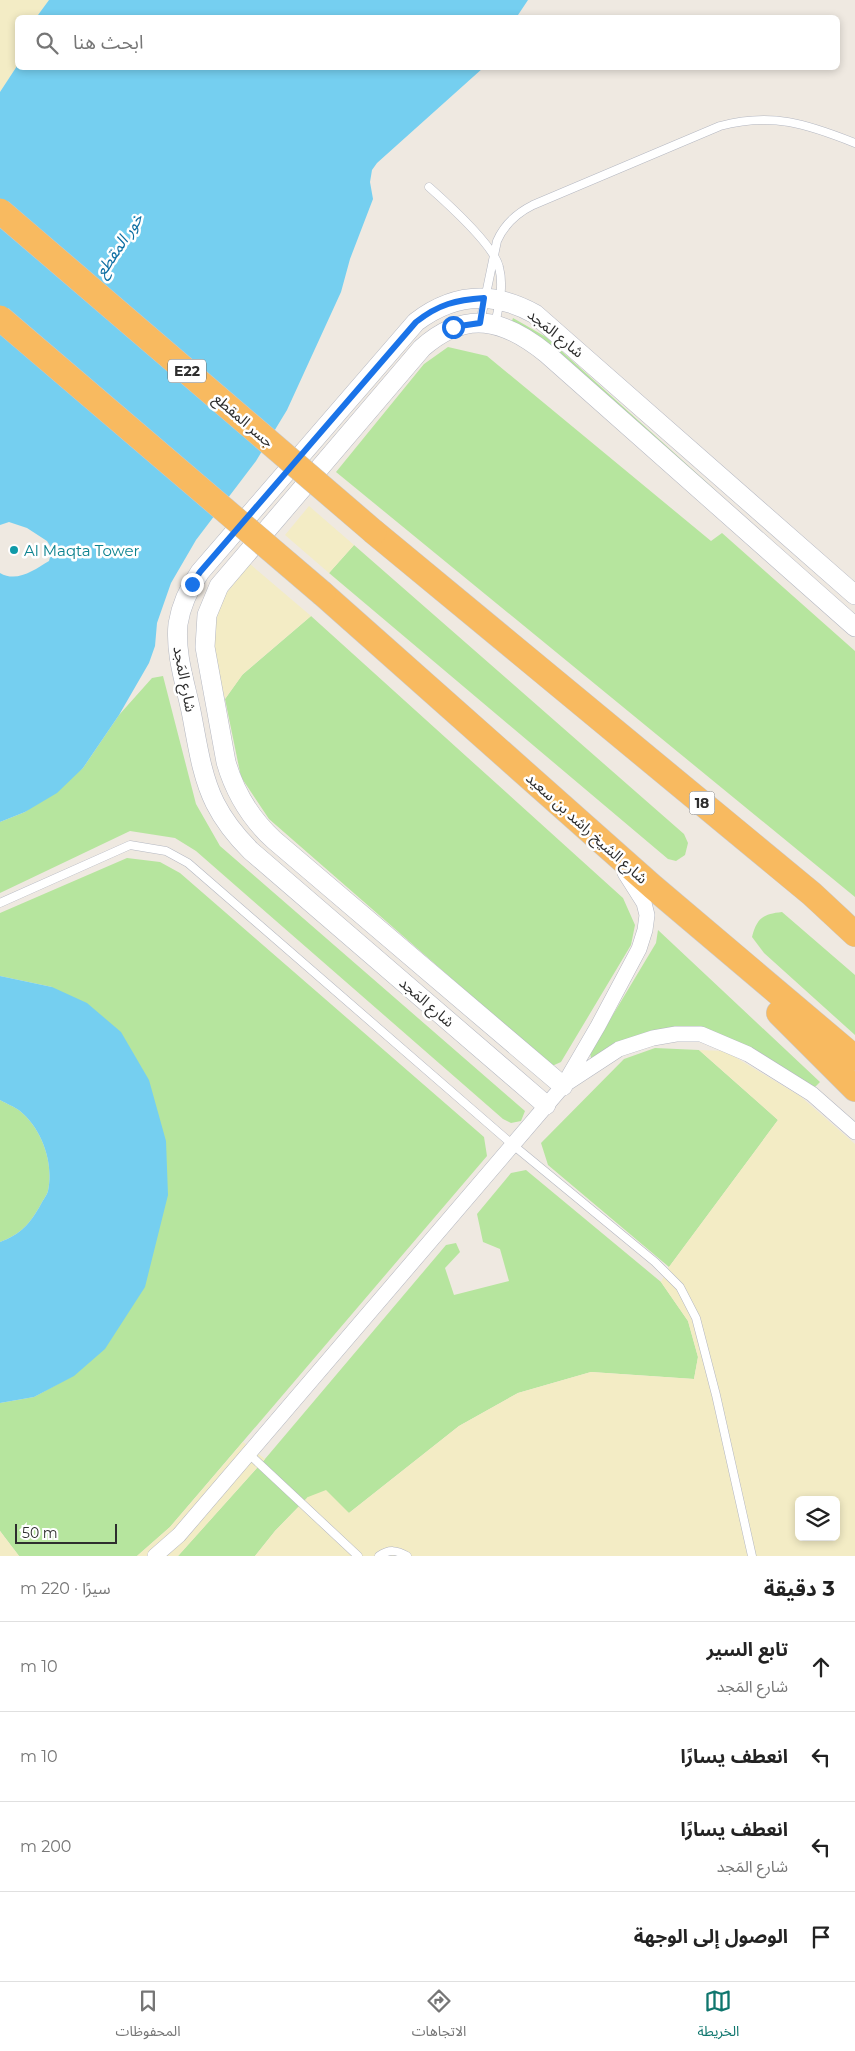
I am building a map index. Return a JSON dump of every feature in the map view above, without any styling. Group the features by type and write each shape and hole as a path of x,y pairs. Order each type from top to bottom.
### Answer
{"highway":[{"name":"جسر المقطع","path":"0,211 374,532"},
{"name":"شارع الشيخ راشد بن سعيد","path":"0,318 323,594 653,887 855,1058"},
{"name":"18","path":"374,532 812,894 855,934"},
{"path":"653,887 855,1089"},
{"path":"812,894 855,926"}],"street":[{"name":"شارع المَجد","path":"546,1105 251,851 230,829 214,803 204,774 179,655 178,626 183,604 192,584 200,572 404,333 428,312 443,305 458,300 492,299 521,306 548,324 855,595"},
{"name":"شارع المَجد","path":"563,1086 274,840 253,818 244,805 230,777 205,647 205,631 210,608 219,586 422,348 436,336 453,327 488,324 524,337 547,354 855,627"},
{"path":"156,1556 178,1535 249,1454 563,1086 639,950 645,930 646,915 644,903 634,886 600,840"},
{"path":"563,1086 619,1049 653,1038 676,1034 701,1034 748,1054 812,1094 855,1132"}],"lane":[{"path":"488,324 492,299 500,275 495,248 499,236 514,218 526,209 720,126 750,120 778,120 808,125 855,143"},
{"path":"429,187 457,212 495,256"},
{"path":"488,324 492,299 490,267 495,256"},
{"path":"0,903 130,845 166,851 188,863 513,1145 656,1262 674,1280 689,1302 696,1318 716,1396 752,1556"},
{"path":"249,1454 358,1556"},
{"path":"379,1556 388,1551 395,1551 407,1556"}],"green space":[{"path":"513,318 546,337 713,488 708,494 510,327"},
{"path":"448,347 487,356 711,541 722,533 855,651 855,897 336,472 424,364"},
{"path":"354,545 684,834 688,843 685,855 676,861 668,859 329,573"},
{"path":"311,616 623,898 635,925 631,945 561,1062 552,1066 269,819 241,777 225,699 242,675"},
{"path":"163,676 196,804 220,846 525,1111 521,1121 511,1123 503,1119 196,851 175,838 130,831 0,893 0,822 25,812 83,768 119,715 152,678"},
{"path":"127,858 160,862 180,873 484,1137 487,1156 170,1527 137,1556 19,1556 0,1531 0,1403 34,1397 74,1375 52,987 0,976 0,913"},
{"path":"782,912 855,975 855,1035 764,953 752,937 756,925 762,918 770,914"},
{"path":"658,930 820,1082 815,1087 702,1027 650,1031 616,1045 596,1059 591,1058 590,1053 656,943"},
{"path":"655,1048 699,1050 778,1120 669,1267 548,1165 541,1143 624,1059"},
{"path":"0,1100 20,1111 34,1127 48,1158 49,1180 47,1194 29,1223 14,1236 0,1242"},
{"path":"526,1170 661,1282 688,1321 698,1357 694,1379 591,1372 518,1393 459,1426 349,1513 308,1497 275,1531 255,1556 178,1556 265,1459 446,1245 456,1243 460,1252 445,1268 454,1295 509,1281 500,1249 483,1242 477,1214 511,1173"}],"sand":[{"path":"0,0 49,0 38,15 15,15 15,69 0,92"},
{"path":"309,506 354,545 329,573 285,535"},
{"path":"250,564 311,616 243,674 225,699 210,649 216,615 224,596"},
{"path":"699,1050 725,1051 800,1096 855,1144 855,1556 255,1556 275,1531 308,1497 326,1490 349,1513 459,1426 518,1393 591,1372 694,1379 698,1357 688,1321 661,1282 669,1267 778,1120"},
{"path":"243,1442 265,1459 178,1556 137,1556 170,1527"},
{"path":"0,1531 19,1556 0,1556"}],"water":[{"path":"49,0 528,0 518,15 38,15"},
{"name":"خور المقطع","path":"15,69 481,70 377,163 372,170 370,182 373,199 350,259 341,292 287,410 256,461 196,540 171,583 157,623 155,646 149,663 119,715 83,768 57,793 25,812 0,822 0,573 13,577 25,574 49,561 52,549 47,541 27,528 9,522 0,525 0,92"},
{"path":"0,976 52,987 87,1003 121,1032 149,1080 166,1141 168,1195 145,1287 105,1349 74,1376 34,1397 0,1403 0,1242 14,1236 29,1223 47,1194 49,1169 45,1147 28,1118 20,1111 0,1100"}],"place":[{"name":"Al Maqta Tower","path":"14,550"}],"route":[{"path":"192,584 200,572 404,333 428,312 443,305 458,300 484,298 480,323 453,327"}]}
